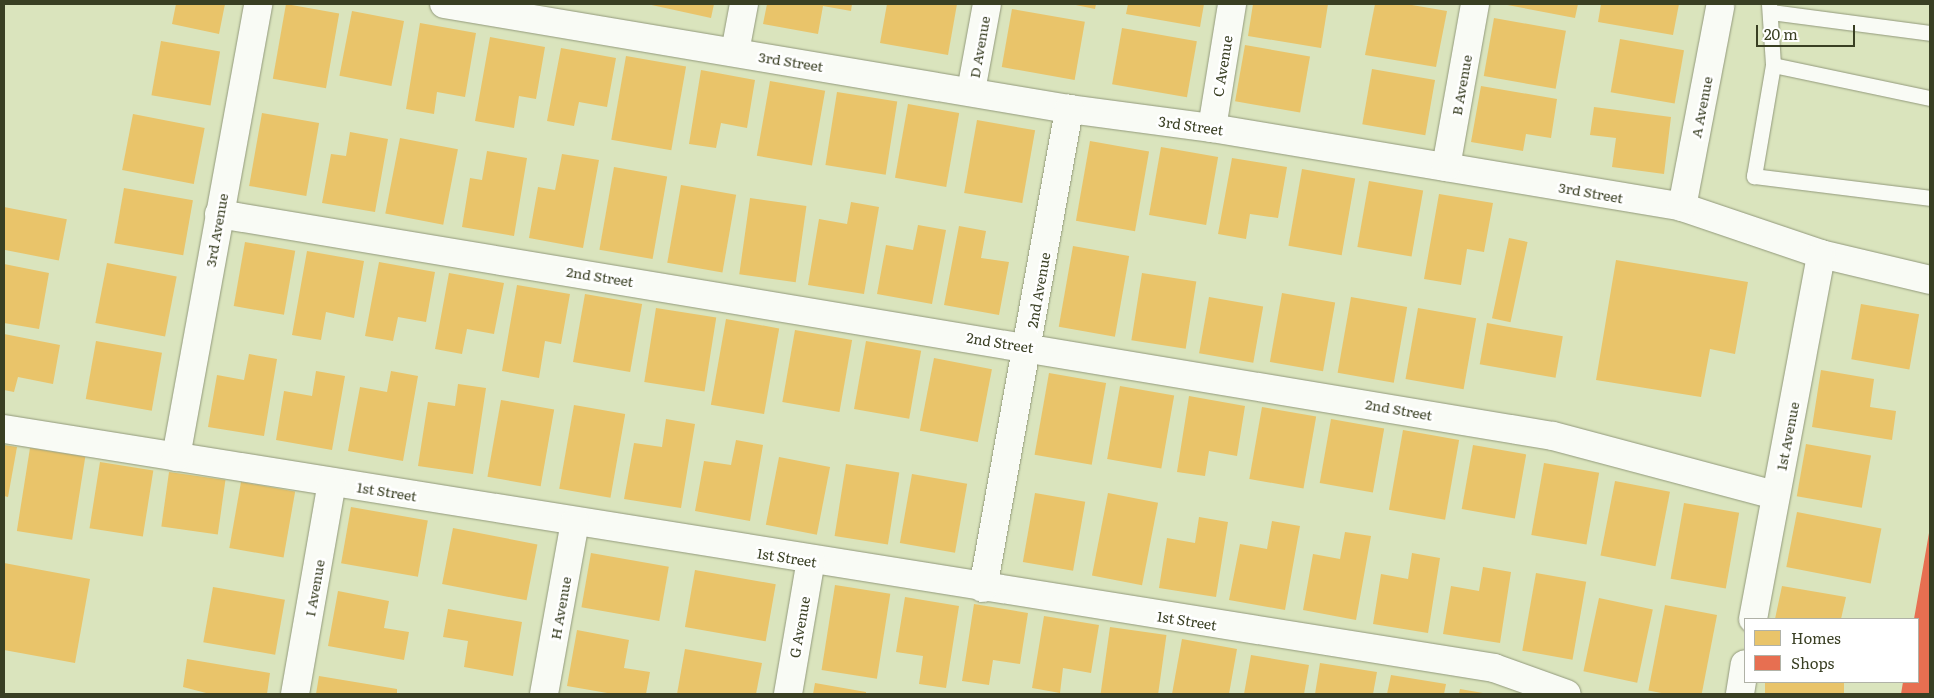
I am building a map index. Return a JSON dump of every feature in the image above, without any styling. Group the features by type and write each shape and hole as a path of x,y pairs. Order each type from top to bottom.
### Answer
{"street":[{"name":"3rd Avenue","path":"176,457 258,4"},
{"name":"3rd Street","path":"444,4 499,8 735,52 1069,109 1212,128 1682,207 1821,254 1930,280"},
{"path":"735,52 744,4"},
{"name":"D Avenue","path":"971,91 987,4"},
{"name":"C Avenue","path":"1212,128 1232,4"},
{"name":"B Avenue","path":"1446,167 1475,4"},
{"name":"A Avenue","path":"1682,207 1720,7"},
{"name":"2nd Avenue","path":"983,588 1028,346 1069,109"},
{"name":"2nd Street","path":"219,214 1028,346 1553,436 1775,496"},
{"name":"1st Avenue","path":"1753,618 1821,254"},
{"name":"1st Street","path":"4,429 983,588 1494,668 1567,694"},
{"name":"I Avenue","path":"295,694 332,482"},
{"name":"H Avenue","path":"544,694 576,522"},
{"name":"G Avenue","path":"788,694 811,560"},
{"path":"1740,694 1744,670"}],"lane":[{"path":"1930,33 1770,8 1773,65 1754,176 1930,198"},
{"path":"1773,65 1930,98"}],"building: Homes":[{"path":"176,4 225,4 219,34 172,24"},
{"path":"286,4 339,13 326,88 273,79"},
{"path":"647,4 714,4 711,18"},
{"path":"767,4 852,4 851,11 823,6 818,34 763,24"},
{"path":"887,4 957,4 948,55 880,43"},
{"path":"1071,4 1096,4 1095,9"},
{"path":"1128,4 1204,4 1200,27 1126,14"},
{"path":"1253,4 1328,4 1321,48 1248,36"},
{"path":"1375,4 1406,4 1447,11 1436,67 1365,55"},
{"path":"1502,4 1578,4 1575,18"},
{"path":"1601,4 1679,4 1673,35 1598,22"},
{"path":"1012,9 1085,22 1075,80 1002,67"},
{"path":"352,11 404,21 391,86 339,76"},
{"path":"1494,18 1566,31 1556,89 1484,76"},
{"path":"420,23 476,33 465,97 437,92 434,114 406,109"},
{"path":"1122,28 1197,41 1187,97 1112,84"},
{"path":"490,37 545,47 536,99 519,96 514,128 475,121"},
{"path":"1620,39 1684,50 1675,103 1611,92"},
{"path":"161,41 220,51 211,106 151,95"},
{"path":"1245,45 1310,56 1300,113 1235,101"},
{"path":"561,48 616,58 607,107 579,102 574,126 547,121"},
{"path":"626,56 686,67 671,150 611,140"},
{"path":"1372,69 1435,80 1425,135 1362,124"},
{"path":"701,70 755,80 747,128 721,123 716,148 689,144"},
{"path":"770,81 825,91 812,166 757,156"},
{"path":"1481,86 1557,99 1551,138 1526,134 1523,151 1471,142"},
{"path":"837,92 897,102 886,175 825,165"},
{"path":"908,104 959,113 946,187 895,178"},
{"path":"1594,107 1671,117 1664,174 1612,167 1616,138 1590,135"},
{"path":"262,113 319,123 306,196 249,186"},
{"path":"133,114 205,128 194,184 122,170"},
{"path":"977,120 1035,130 1022,203 964,193"},
{"path":"350,132 388,139 375,212 322,203 331,154 346,156"},
{"path":"400,138 458,149 443,225 385,214"},
{"path":"1090,141 1149,151 1135,231 1076,221"},
{"path":"1161,147 1218,157 1206,225 1149,215"},
{"path":"487,151 527,158 514,236 462,227 470,178 482,180"},
{"path":"562,154 599,160 583,248 529,238 538,187 555,190"},
{"path":"1232,158 1287,167 1278,218 1250,214 1246,239 1218,234"},
{"path":"614,167 667,176 653,259 599,250"},
{"path":"1302,169 1355,178 1342,255 1288,246"},
{"path":"1369,181 1423,191 1412,257 1357,247"},
{"path":"681,185 736,195 722,273 667,263"},
{"path":"124,188 193,200 183,255 114,243"},
{"path":"1439,194 1493,203 1484,252 1467,249 1461,285 1424,279"},
{"path":"750,198 806,206 796,282 739,274"},
{"path":"851,202 879,207 864,294 808,285 819,219 847,224"},
{"path":"4,207 67,219 59,260 4,250"},
{"path":"918,225 946,230 932,304 877,294 886,245 913,250"},
{"path":"959,226 986,231 981,258 1009,262 999,315 944,305"},
{"path":"1509,238 1528,242 1511,322 1492,318"},
{"path":"245,242 295,251 284,315 234,306"},
{"path":"1073,246 1129,256 1115,337 1059,327"},
{"path":"307,251 364,261 354,318 326,312 321,340 292,335"},
{"path":"1616,260 1748,282 1735,354 1710,349 1701,397 1596,380"},
{"path":"379,262 435,272 426,322 398,317 393,341 365,336"},
{"path":"107,263 177,277 165,336 95,323"},
{"path":"4,264 49,273 39,329 4,323"},
{"path":"449,273 504,283 494,334 467,329 462,354 435,349"},
{"path":"1142,273 1196,282 1186,349 1131,340"},
{"path":"517,285 570,294 561,344 545,341 539,378 502,371"},
{"path":"1282,293 1335,302 1323,371 1270,362"},
{"path":"585,294 642,304 630,372 573,362"},
{"path":"1209,297 1263,307 1253,363 1199,353"},
{"path":"1351,297 1407,307 1394,383 1338,373"},
{"path":"1861,304 1919,314 1909,369 1851,359"},
{"path":"656,308 716,318 705,392 644,382"},
{"path":"1418,308 1476,318 1464,389 1405,379"},
{"path":"726,319 779,328 764,414 711,405"},
{"path":"1487,323 1563,336 1556,378 1480,364"},
{"path":"795,330 852,340 839,412 782,402"},
{"path":"4,334 60,345 53,384 18,377 14,392 4,390"},
{"path":"96,341 162,353 152,411 86,399"},
{"path":"866,341 921,351 909,419 854,409"},
{"path":"249,354 277,359 264,436 208,427 217,375 244,380"},
{"path":"934,358 992,369 978,442 920,431"},
{"path":"1821,370 1874,379 1870,407 1896,411 1892,440 1812,427"},
{"path":"316,371 345,376 332,450 276,440 284,391 312,396"},
{"path":"391,371 418,376 403,461 348,451 360,387 387,392"},
{"path":"1049,373 1106,383 1092,465 1035,455"},
{"path":"458,384 486,388 473,474 418,466 428,402 455,406"},
{"path":"1120,386 1174,396 1161,468 1107,459"},
{"path":"1189,396 1245,406 1237,456 1209,451 1205,476 1177,472"},
{"path":"501,400 554,409 541,486 487,477"},
{"path":"574,405 625,414 610,498 559,489"},
{"path":"1262,407 1316,417 1303,488 1249,479"},
{"path":"666,419 695,424 681,508 624,499 634,443 662,447"},
{"path":"1331,419 1384,428 1373,492 1320,483"},
{"path":"1403,430 1459,440 1445,520 1389,510"},
{"path":"736,440 763,445 750,521 695,511 704,461 731,465"},
{"path":"1806,444 1871,455 1862,508 1797,496"},
{"path":"4,445 17,447 8,497 4,496"},
{"path":"1473,445 1526,454 1515,518 1462,509"},
{"path":"30,448 85,457 72,540 17,531"},
{"path":"779,457 830,467 817,535 766,525"},
{"path":"100,462 153,470 143,537 90,528"},
{"path":"1544,463 1599,473 1586,545 1531,535"},
{"path":"846,464 899,472 888,545 835,536"},
{"path":"169,472 225,480 218,534 161,526"},
{"path":"912,474 967,484 955,553 900,543"},
{"path":"1615,481 1670,492 1655,566 1600,556"},
{"path":"241,482 295,492 284,558 229,548"},
{"path":"1035,493 1085,502 1073,571 1023,562"},
{"path":"1108,493 1158,503 1142,585 1092,575"},
{"path":"1684,503 1739,513 1726,589 1671,579"},
{"path":"351,507 428,521 418,577 341,563"},
{"path":"1797,512 1881,528 1871,583 1786,567"},
{"path":"1199,517 1228,522 1216,597 1159,588 1167,538 1195,543"},
{"path":"1272,521 1300,526 1285,610 1229,600 1240,544 1267,549"},
{"path":"453,528 537,544 527,600 442,584"},
{"path":"1345,532 1371,536 1356,620 1303,610 1313,554 1340,559"},
{"path":"591,553 669,567 659,621 581,607"},
{"path":"1412,553 1440,558 1428,633 1373,624 1381,574 1408,579"},
{"path":"4,563 90,579 75,663 4,650"},
{"path":"1483,567 1511,572 1500,643 1443,634 1451,586 1479,591"},
{"path":"695,570 776,584 766,641 685,627"},
{"path":"1536,573 1586,582 1573,660 1522,651"},
{"path":"835,585 890,594 877,679 822,670"},
{"path":"1782,586 1846,597 1841,618 1775,618"},
{"path":"213,587 285,600 275,655 203,642"},
{"path":"338,591 389,601 384,628 409,632 404,660 328,646"},
{"path":"905,597 959,606 946,688 919,684 923,656 896,652"},
{"path":"1599,598 1653,609 1637,683 1583,671"},
{"path":"974,604 1028,613 1020,664 993,660 989,685 962,681"},
{"path":"1665,605 1717,615 1702,694 1667,694 1648,690"},
{"path":"448,609 522,622 513,676 464,667 468,641 443,637"},
{"path":"1044,616 1099,625 1091,673 1063,668 1060,693 1032,688"},
{"path":"1110,627 1166,635 1158,694 1101,694"},
{"path":"577,630 629,640 624,668 650,672 646,694 613,694 567,686"},
{"path":"1182,639 1237,649 1229,694 1172,694"},
{"path":"685,649 762,663 756,694 677,694"},
{"path":"1251,655 1309,665 1304,694 1244,694"},
{"path":"187,659 270,673 267,694 210,694 183,687"},
{"path":"1320,663 1377,672 1373,694 1315,694"},
{"path":"1391,675 1446,684 1444,694 1387,694"},
{"path":"319,676 397,689 397,694 316,694"},
{"path":"815,683 866,692 866,694 813,694"},
{"path":"1765,683 1844,683 1844,694 1765,694"},
{"path":"1460,689 1483,693 1483,694 1459,694"}],"building: Shops":[{"path":"1929,533 1930,694 1901,694 1903,683 1919,683 1919,618 1914,618"}]}
